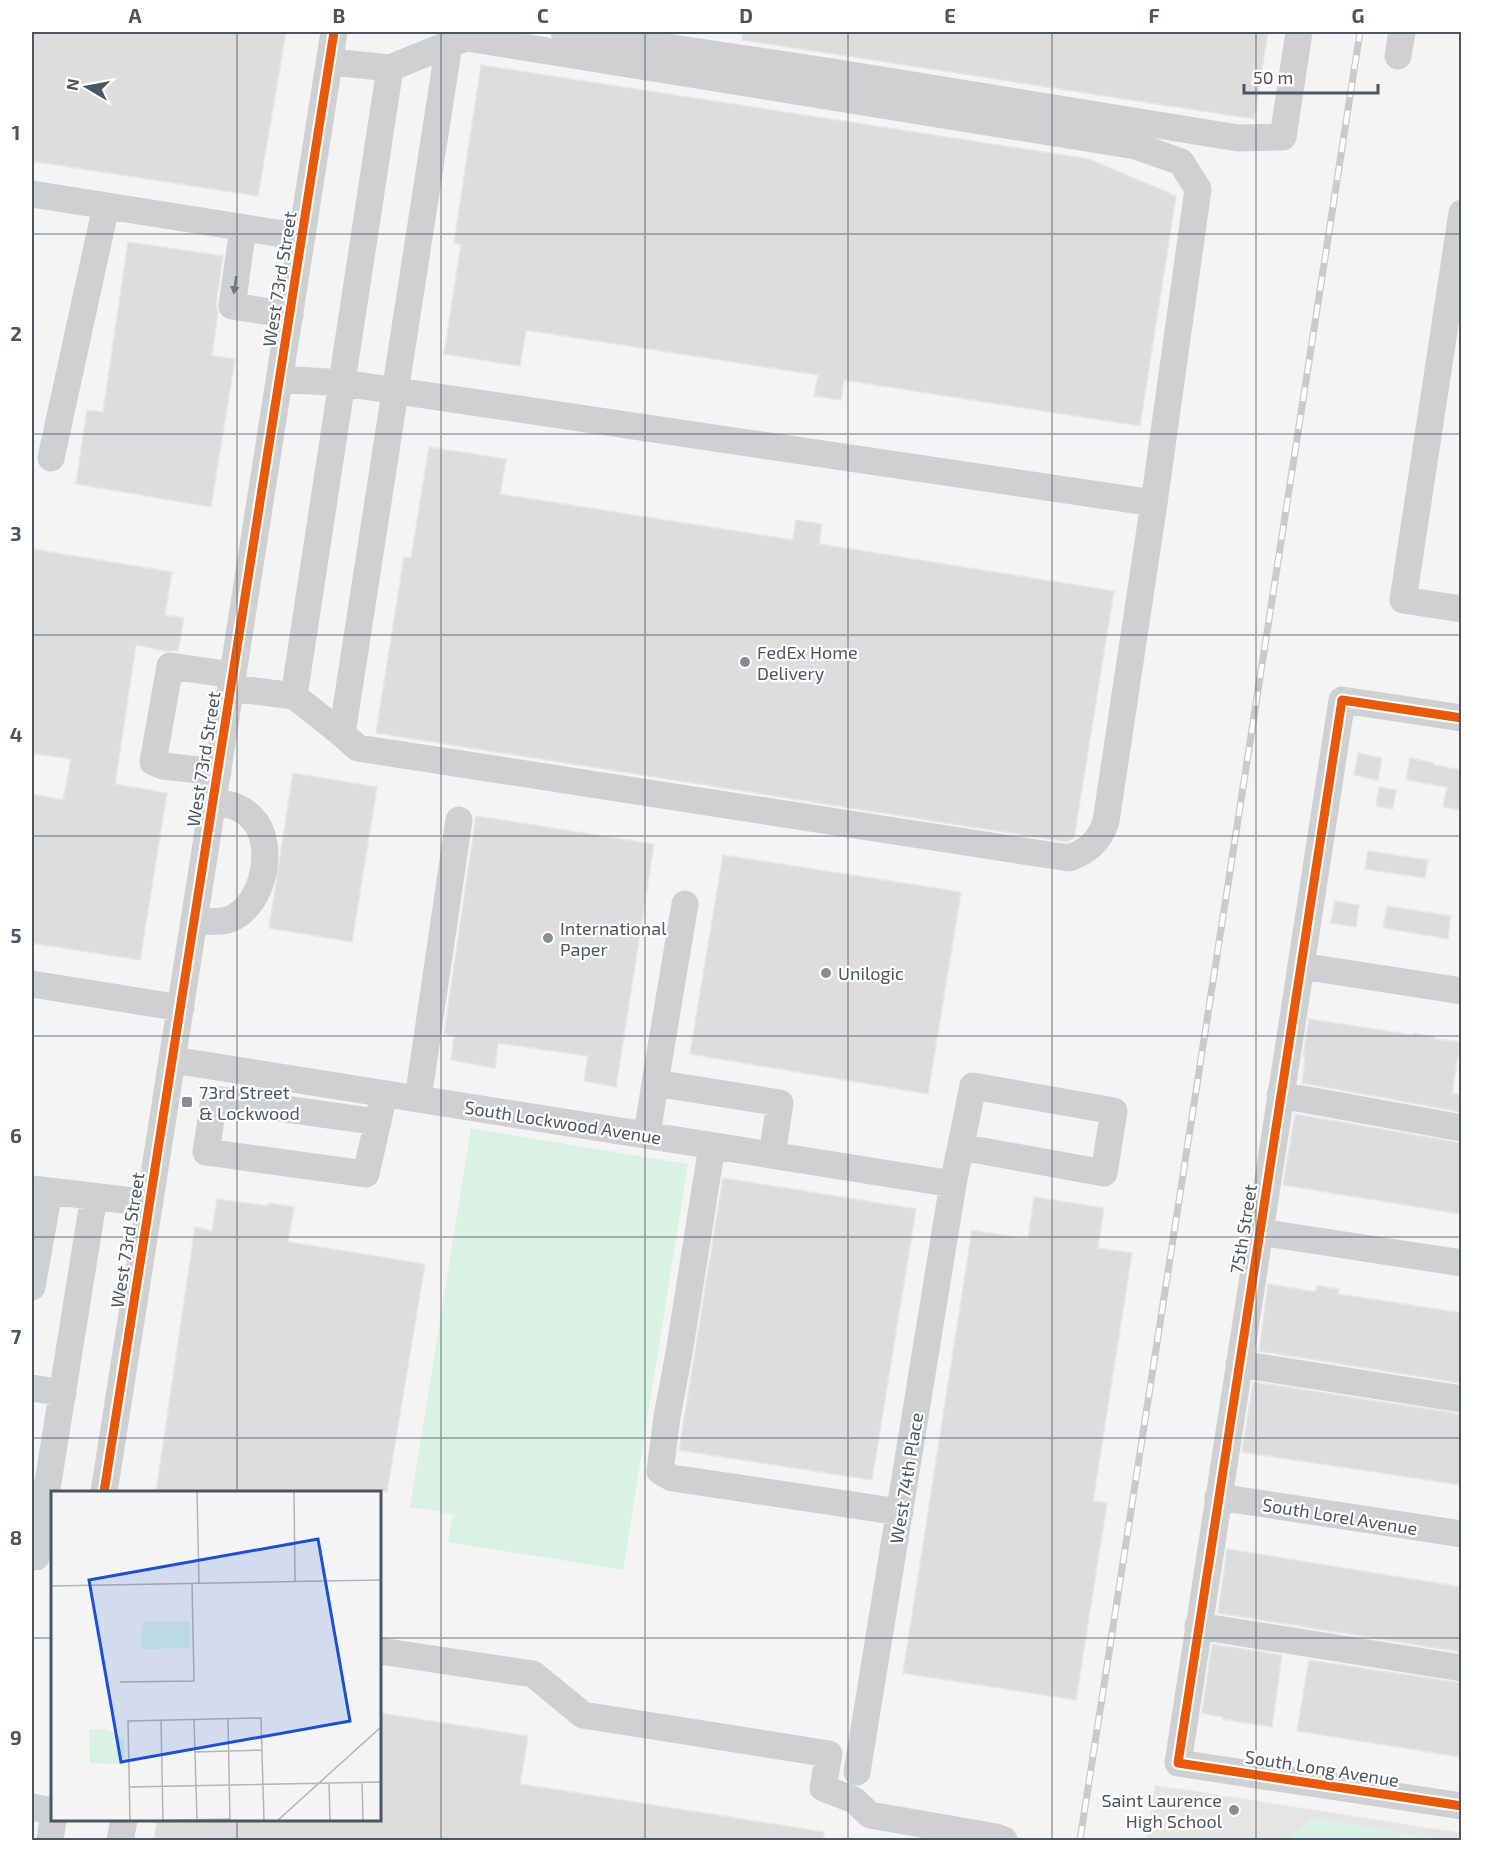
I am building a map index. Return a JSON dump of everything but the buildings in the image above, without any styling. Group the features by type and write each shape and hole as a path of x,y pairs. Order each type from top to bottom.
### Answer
{"street":[{"name":"West 73rd Street","path":"104,1491 334,32"},
{"path":"564,32 844,74 1238,138 1283,137 1299,32"},
{"path":"218,772 163,766 153,762 170,666 294,696 358,748 1069,858 1082,854 1097,841 1106,821 1198,189 1181,162 1136,146 467,38 390,69 330,62"},
{"path":"342,734 449,44"},
{"path":"294,696 390,69"},
{"path":"32,194 302,237"},
{"path":"51,458 106,206"},
{"path":"1461,213 1452,335 1403,600 1461,609"},
{"path":"243,228 232,306 290,315"},
{"path":"280,379 343,383 1154,503"},
{"name":"75th Street","path":"1178,1763 1342,700 1461,718"},
{"path":"195,920 229,920 242,913 256,895 263,872 264,847 258,825 236,806 213,801"},
{"path":"418,1099 459,820"},
{"path":"647,1135 685,904"},
{"path":"1300,966 1461,991"},
{"path":"32,984 181,1008"},
{"name":"South Lockwood Avenue","path":"173,1060 953,1184"},
{"path":"655,1083 780,1103 772,1155"},
{"name":"West 74th Place","path":"857,1773 953,1184 973,1086 1114,1111 1104,1173 961,1147"},
{"path":"378,1122 214,1099 206,1152 366,1174 378,1122 384,1094"},
{"path":"1280,1095 1461,1128"},
{"path":"712,1146 660,1471 672,1478 900,1512"},
{"path":"32,1287 40,1190 150,1203"},
{"path":"32,1557 36,1557 94,1196"},
{"path":"1259,1232 1461,1263"},
{"path":"1239,1364 1461,1399"},
{"path":"32,1388 63,1392"},
{"name":"South Lorel Avenue","path":"1218,1497 1461,1534"},
{"path":"1198,1626 1461,1668"},
{"path":"381,1651 533,1674 583,1715 829,1754 823,1788 854,1800 870,1815 1004,1840"},
{"name":"South Long Avenue","path":"1178,1763 1461,1806"},
{"path":"32,1807 51,1811"},
{"path":"50,1840 53,1821"},
{"path":"120,1840 124,1821"}],"shaded area":[{"name":"Saint Laurence High School","path":"1155,1785 1462,1833 1461,1840 1146,1840"}],"green space":[{"path":"471,1128 688,1164 623,1570 448,1542 453,1514 410,1507"},
{"path":"1313,1818 1447,1840 1284,1840"}],"railway":[{"path":"1080,1840 1360,32"}],"cycle path":[{"path":"104,1491 334,32"},
{"path":"1462,718 1342,700 1178,1763 1462,1806"}],"place":[{"name":"FedEx Home Delivery","path":"745,662"},
{"name":"International Paper","path":"548,938"},
{"name":"Unilogic","path":"826,973"},
{"name":"73rd Street & Lockwood","path":"187,1102"},
{"name":"Saint Laurence High School","path":"1234,1810"}]}
